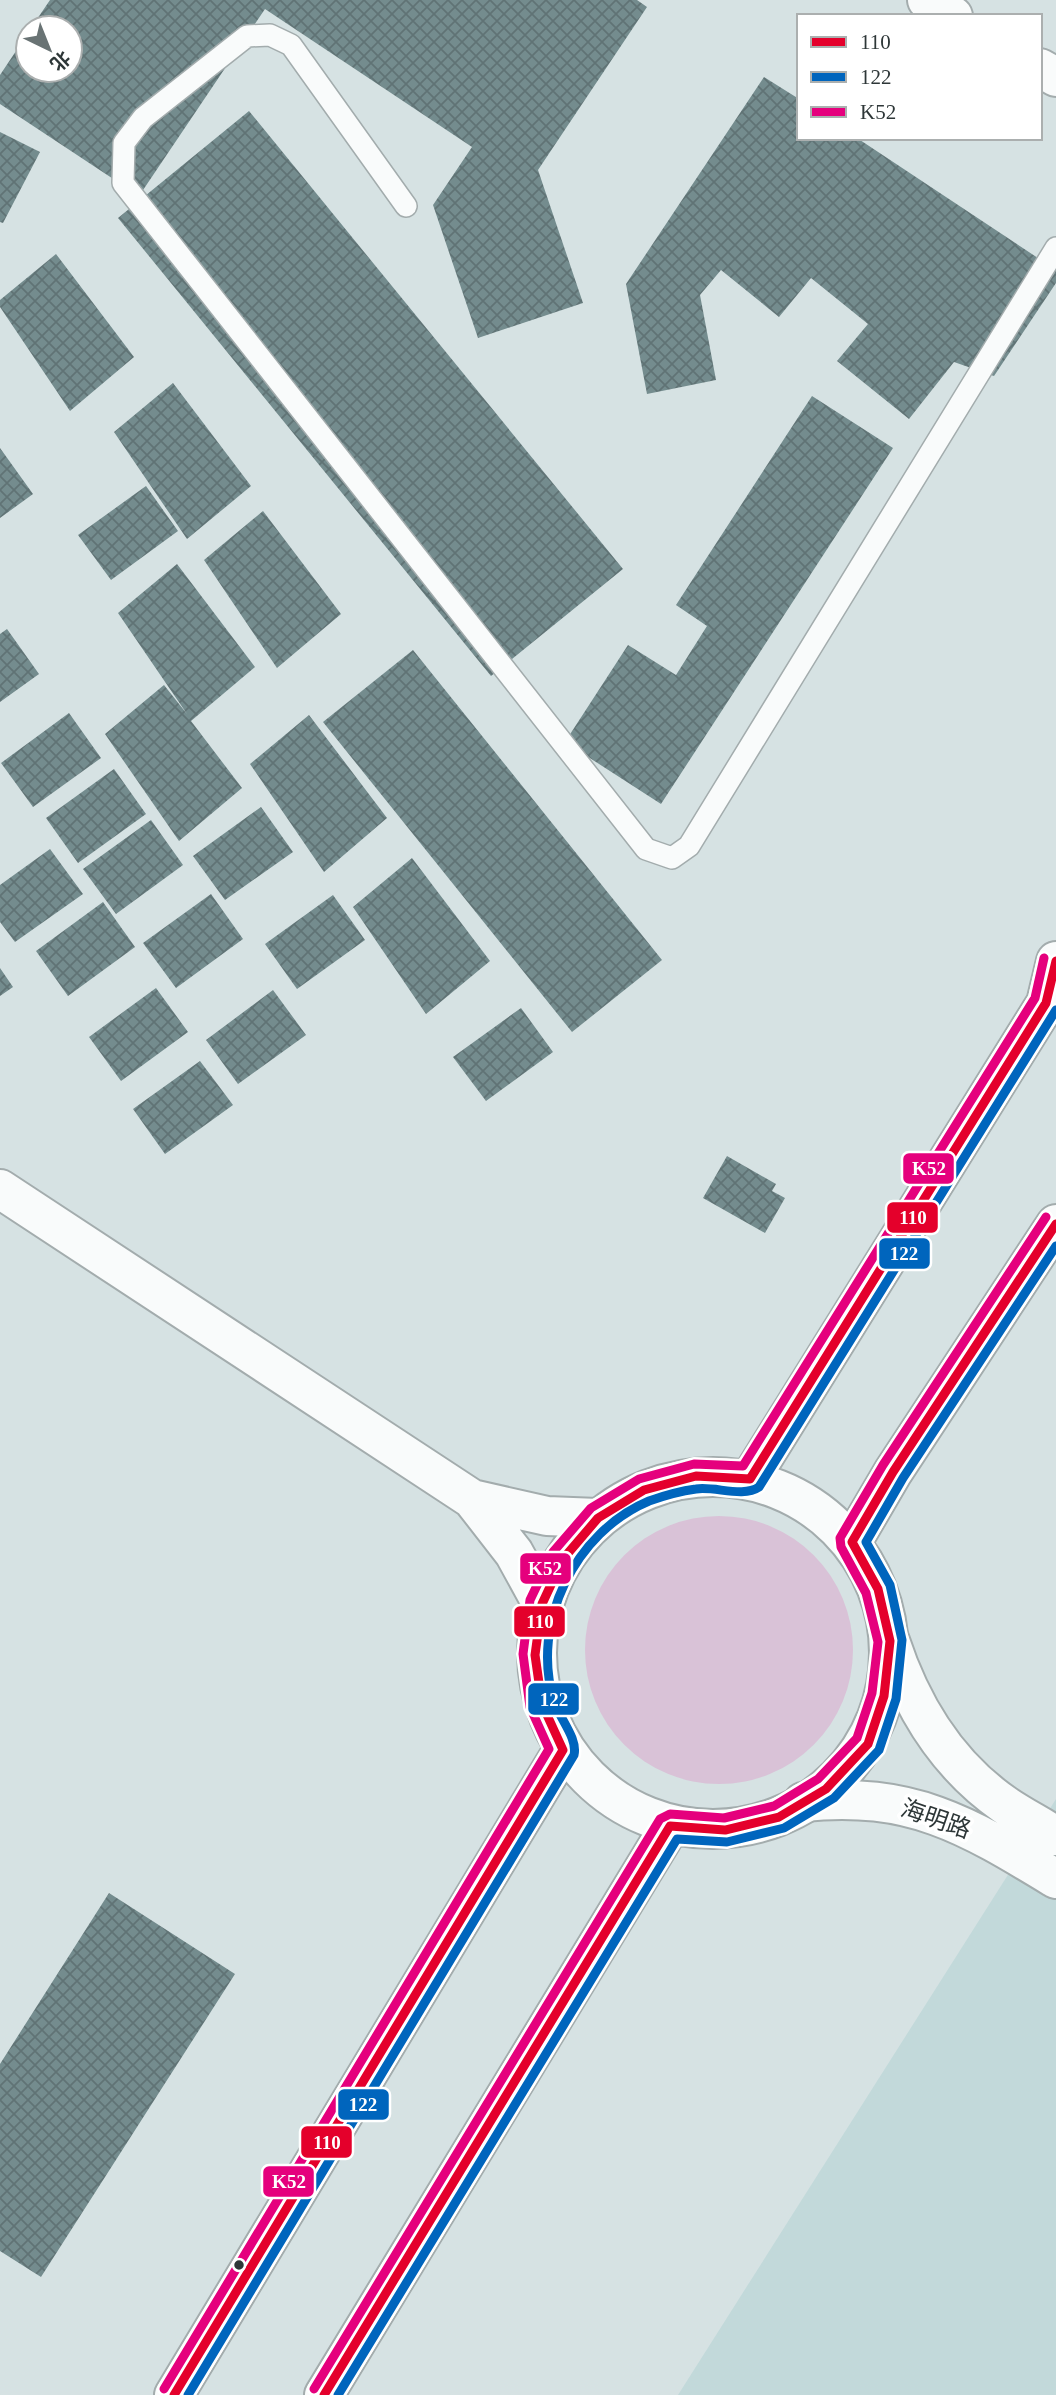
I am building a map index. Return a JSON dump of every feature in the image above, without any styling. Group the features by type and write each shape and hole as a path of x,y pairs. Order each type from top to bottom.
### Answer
{"main road":[{"path":"927,0 950,14"},
{"path":"750,1479 1051,998 1056,961"},
{"path":"0,1189 472,1499 514,1553 542,1604"},
{"path":"852,1542 893,1472 1056,1224"},
{"path":"696,1476 750,1479 806,1502 852,1542 878,1590 890,1641 884,1696 868,1744 826,1789 779,1817 725,1830 670,1826 628,1809 592,1784 563,1750 542,1704 535,1655 542,1604 563,1559 598,1518 644,1490 696,1476"},
{"path":"472,1499 547,1516 598,1518"},
{"name":"海明路","path":"890,1641 914,1702 930,1730 952,1758 977,1783 1006,1805 1056,1836"},
{"path":"174,2395 563,1750"},
{"name":"海明路","path":"803,1802 863,1800 893,1803 925,1811 956,1822 988,1838 1056,1879"},
{"path":"324,2395 670,1826"}],"lane":[{"path":"406,206 290,45 270,35 247,36 143,118 124,143 123,183 646,849 672,859 689,846 1056,248"}],"shaded area":[{"path":"706,1516 732,1516 770,1526 794,1538 814,1555 831,1575 848,1611 853,1650 848,1689 831,1725 814,1745 794,1762 758,1779 732,1784 706,1784 680,1779 644,1762 615,1735 607,1725 590,1689 585,1663 585,1637 590,1611 607,1575 634,1546 644,1538 680,1521"},
{"path":"1056,1799 1056,2395 678,2395"}],"building":[{"path":"50,0 637,0 647,7 538,170 583,303 478,338 433,205 472,147 265,9 139,196 0,104 0,75 14,54 14,84 84,84 84,14 40,14"},
{"path":"764,77 797,98 797,140 860,140 1056,270 1056,283 994,376 954,362 909,419 837,361 868,324 811,278 779,317 721,270 700,295 716,380 647,394 626,284"},
{"path":"249,111 623,569 491,676 118,218"},
{"path":"0,132 40,152 3,223 0,222"},
{"path":"56,254 134,357 70,411 0,307 0,300"},
{"path":"173,383 251,486 187,539 114,432"},
{"path":"812,396 893,448 661,804 565,742 628,645 676,675 707,626 676,605"},
{"path":"0,448 33,494 0,518"},
{"path":"146,486 178,531 111,580 78,535"},
{"path":"263,511 341,614 277,668 204,560"},
{"path":"177,564 255,667 191,721 242,788 179,841 105,734 164,685 187,714 118,613"},
{"path":"7,629 39,674 0,702 0,634"},
{"path":"413,650 662,960 572,1032 323,722"},
{"path":"69,713 101,758 33,807 1,763"},
{"path":"309,715 387,818 324,872 250,764"},
{"path":"114,769 146,814 78,863 46,818"},
{"path":"261,807 293,852 225,900 193,856"},
{"path":"151,820 183,865 116,914 83,869"},
{"path":"50,849 83,894 15,942 0,922 0,885"},
{"path":"412,858 490,961 426,1014 353,907"},
{"path":"211,894 243,939 176,988 143,943"},
{"path":"333,895 365,940 297,989 265,944"},
{"path":"103,902 135,947 68,996 36,951"},
{"path":"0,968 13,987 0,996"},
{"path":"156,988 188,1032 121,1081 89,1037"},
{"path":"273,990 306,1035 238,1084 206,1040"},
{"path":"521,1008 553,1052 486,1101 453,1057"},
{"path":"200,1061 233,1105 165,1154 133,1109"},
{"path":"727,1156 776,1184 772,1191 785,1198 765,1233 703,1198"},
{"path":"109,1893 235,1974 41,2277 0,2251 0,2064"}],"transit line":[{"name":"K52","path":"164,2389 549,1749 530,1707 523,1654 530,1600 553,1552 591,1508 639,1479 694,1464 743,1466 1035,998 1044,958"},
{"name":"110","path":"174,2395 563,1750 542,1704 535,1655 542,1604 563,1559 598,1518 644,1490 696,1476 750,1479 1046,1003 1056,961"},
{"name":"122","path":"188,2395 574,1755 571,1735 554,1701 548,1671 548,1641 554,1612 565,1583 580,1557 600,1534 623,1515 649,1501 696,1489 745,1492 759,1487 1056,1010"},
{"name":"K52","path":"314,2389 660,1819 670,1814 724,1818 774,1806 818,1779 857,1738 872,1693 878,1642 866,1593 841,1547 840,1538 883,1465 1046,1217"},
{"name":"110","path":"324,2395 670,1826 725,1830 779,1817 826,1789 868,1744 884,1696 890,1641 878,1589 852,1542 893,1472 1056,1224"},
{"name":"122","path":"338,2395 677,1839 727,1842 784,1828 834,1798 879,1750 896,1699 902,1640 890,1585 866,1542 903,1478 1056,1246"}]}
